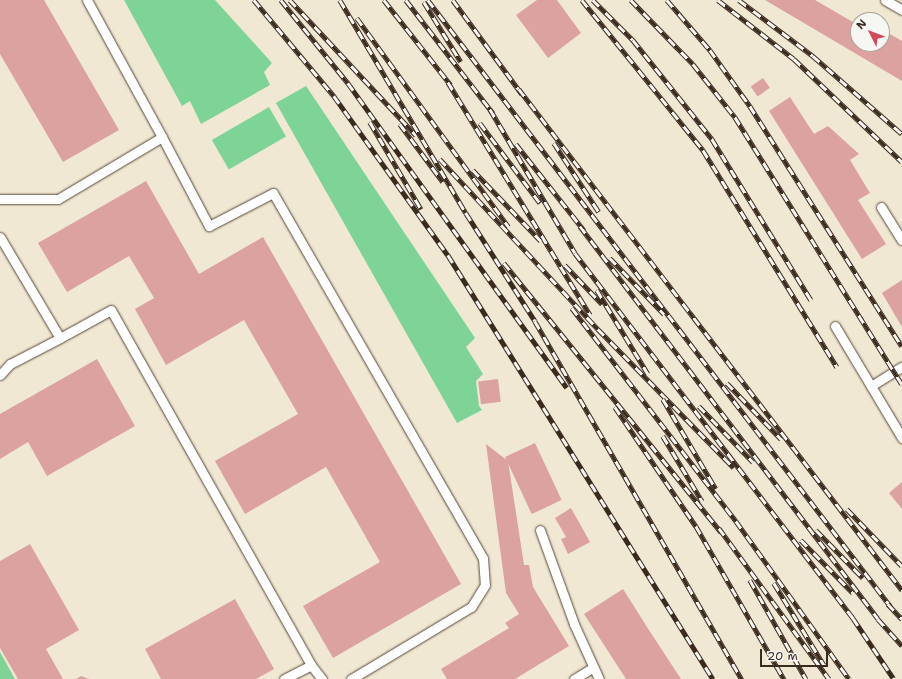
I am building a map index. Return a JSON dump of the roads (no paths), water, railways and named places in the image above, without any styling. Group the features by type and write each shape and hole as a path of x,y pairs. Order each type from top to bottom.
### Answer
{"lane":[{"path":"87,0 209,226 273,193 483,558 485,585 471,608 351,679"},
{"path":"885,0 902,10"},
{"path":"0,199 58,199 162,137"},
{"path":"881,207 902,240"},
{"path":"0,238 60,338"},
{"path":"0,375 10,364 111,310 311,665 322,679"},
{"path":"835,326 902,438"},
{"path":"871,386 902,367"},
{"path":"540,530 592,668 599,679"},
{"path":"284,679 311,665"},
{"path":"574,679 592,668"}],"railway":[{"path":"254,0 334,96 448,255 713,679"},
{"path":"281,0 348,83 567,388"},
{"path":"290,0 416,135"},
{"path":"340,0 466,213 535,321 742,679"},
{"path":"384,0 451,85"},
{"path":"406,0 493,113"},
{"path":"428,0 891,607"},
{"path":"453,0 522,94"},
{"path":"582,0 703,150 837,367"},
{"path":"593,0 633,40 712,139 811,300"},
{"path":"631,0 693,64 735,117 902,384"},
{"path":"667,0 710,50 750,106 902,346"},
{"path":"718,0 794,59 902,162"},
{"path":"739,0 813,56 902,134"},
{"path":"424,2 461,62"},
{"path":"357,18 509,227"},
{"path":"448,82 590,315"},
{"path":"519,89 902,590"},
{"path":"490,109 575,253 853,618 894,679"},
{"path":"370,122 421,209"},
{"path":"480,123 540,203"},
{"path":"400,124 443,182"},
{"path":"554,143 599,212"},
{"path":"516,144 584,230"},
{"path":"440,159 598,329 734,468"},
{"path":"473,170 541,241"},
{"path":"580,226 878,619 902,646"},
{"path":"610,258 664,314"},
{"path":"504,263 721,532"},
{"path":"565,265 602,304"},
{"path":"597,290 648,374"},
{"path":"572,308 736,521 849,679"},
{"path":"727,383 781,439"},
{"path":"663,399 716,489"},
{"path":"699,406 753,462"},
{"path":"615,407 696,526 784,679"},
{"path":"663,436 702,501"},
{"path":"847,509 902,566"},
{"path":"719,528 829,679"},
{"path":"816,530 863,578"},
{"path":"801,540 853,593"},
{"path":"750,580 806,679"},
{"path":"774,583 824,665"},
{"path":"888,604 902,619"}]}
